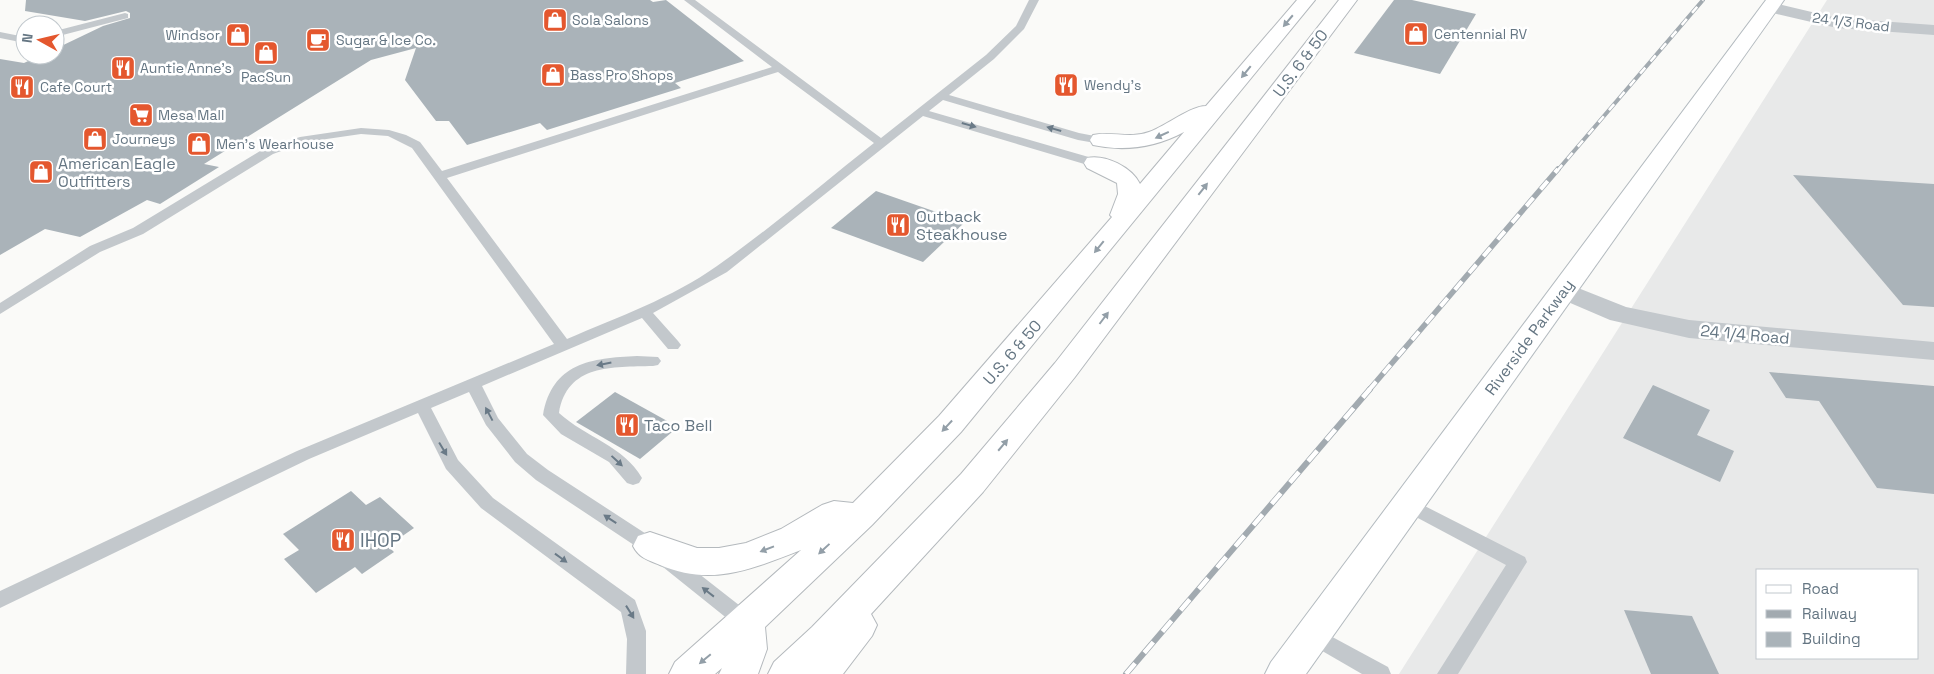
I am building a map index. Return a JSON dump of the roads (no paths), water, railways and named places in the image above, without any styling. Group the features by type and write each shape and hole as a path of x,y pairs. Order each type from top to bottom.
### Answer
{"main road":[{"name":"U.S. 6 & 50","path":"688,674 860,516 950,424 1306,0"},
{"name":"U.S. 6 & 50","path":"787,674 825,638 972,483 1065,370 1348,0"},
{"name":"Riverside Parkway","path":"1284,674 1772,4"},
{"path":"1101,140 1127,143 1145,142 1170,131 1220,103"},
{"path":"1095,163 1126,177 1131,186 1130,199 1116,226"},
{"path":"820,674 972,483"},
{"path":"650,546 697,562 719,562 749,556 792,539 834,514 860,516"},
{"path":"738,674 749,652 750,638 746,622"}],"street":[{"name":"24 1/3 Road","path":"1772,4 1837,23 1934,30"},
{"name":"24 1/4 Road","path":"1563,290 1619,314 1689,329 1934,351"}],"lane":[{"path":"689,0 882,144"},
{"path":"0,600 284,464 644,312 693,287 722,269 882,144 1007,41 1026,18 1034,0"},
{"path":"65,31 125,16"},
{"path":"0,36 15,38"},
{"path":"440,176 779,68"},
{"path":"941,96 1078,136 1101,140"},
{"path":"922,112 1095,163"},
{"path":"0,309 96,249 138,231 247,162 288,144 344,132 389,133 402,136 416,145 564,346"},
{"path":"644,312 673,345"},
{"path":"633,478 615,458 567,430 552,415 552,403 556,391 569,378 586,368 615,362 653,361"},
{"path":"473,385 492,421 506,442 521,458 542,475 650,546 746,622"},
{"path":"422,405 452,464 487,503 628,606 635,619 638,637 636,674"},
{"path":"1407,504 1518,562 1447,674"},
{"path":"1312,635 1381,674"}],"railway":[{"path":"1557,171 1703,0"},
{"path":"1369,390 1558,169"},
{"path":"1126,674 1370,389"}],"place":[{"name":"Sola Salons","path":"555,20"},
{"name":"Centennial RV","path":"1416,34"},
{"name":"Windsor","path":"238,35"},
{"name":"Sugar & Ice Co.","path":"318,40"},
{"name":"PacSun","path":"266,53"},
{"name":"Auntie Anne's","path":"123,68"},
{"name":"Bass Pro Shops","path":"553,75"},
{"name":"Wendy's","path":"1066,85"},
{"name":"Cafe Court","path":"22,87"},
{"name":"Mesa Mall","path":"141,115"},
{"name":"Journeys","path":"95,139"},
{"name":"Men's Wearhouse","path":"199,144"},
{"name":"American Eagle Outfitters","path":"41,172"},
{"name":"Outback Steakhouse","path":"898,225"},
{"name":"Taco Bell","path":"627,425"},
{"name":"IHOP","path":"343,540"}]}
